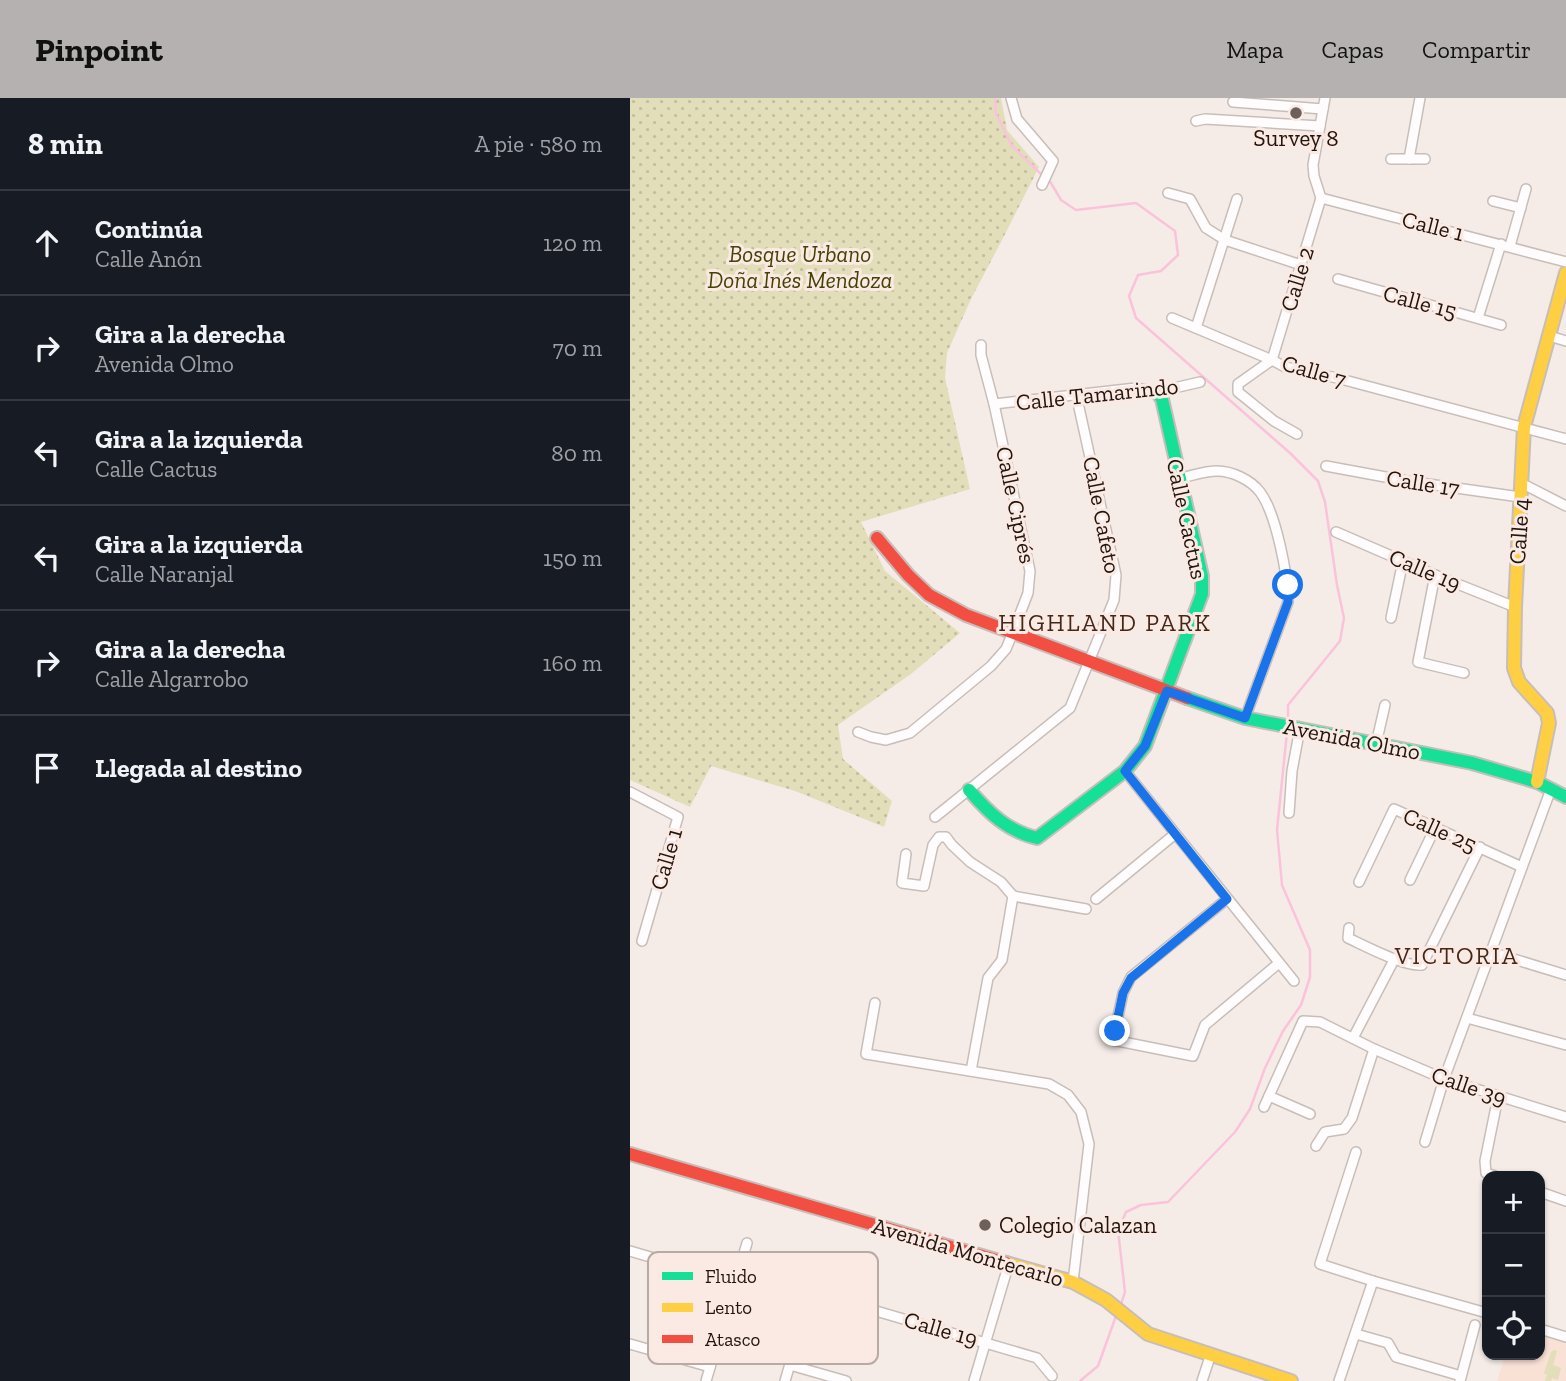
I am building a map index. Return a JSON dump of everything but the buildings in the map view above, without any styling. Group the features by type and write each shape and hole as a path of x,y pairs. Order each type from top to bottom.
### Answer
{"street":[{"path":"1011,98 1017,118 1053,161 1042,185"},
{"path":"1321,198 1313,165 1325,98"},
{"path":"1409,159 1420,98"},
{"path":"1233,102 1323,109"},
{"path":"1196,121 1205,119 1320,126"},
{"path":"1391,159 1426,159"},
{"path":"1478,318 1526,189"},
{"path":"1168,193 1190,199 1206,228 1224,240 1301,265"},
{"name":"Calle 1","path":"1321,198 1566,262"},
{"name":"Calle 2","path":"1272,360 1321,198"},
{"path":"1196,328 1237,199"},
{"path":"1493,201 1521,208"},
{"name":"Calle 4","path":"1537,782 1549,723 1547,713 1519,682 1514,668 1524,427 1566,273"},
{"name":"Calle 15","path":"1338,279 1501,325"},
{"name":"Calle 7","path":"1172,318 1284,367 1337,378 1566,439"},
{"path":"1549,336 1566,341"},
{"name":"Calle Ciprés","path":"858,732 886,740 910,733 991,666 1006,649 1028,593 1030,571 981,355 981,345"},
{"path":"1272,360 1238,384 1238,393 1274,421 1297,434"},
{"name":"Calle Tamarindo","path":"994,404 1136,388 1157,392 1200,382"},
{"name":"Calle Cactus","path":"969,790 994,818 1022,835 1037,838 1125,771 1145,746 1202,594 1202,576 1162,399 1157,392"},
{"name":"Calle Cafeto","path":"935,817 1070,708 1114,600 1116,575 1076,394"},
{"name":"Calle 17","path":"1326,466 1407,481 1521,490 1566,506"},
{"path":"1180,478 1217,471 1241,476 1259,491 1272,516 1288,585 1288,602 1245,718"},
{"name":"Calle 19","path":"1336,532 1515,607"},
{"name":"Avenida Olmo","path":"877,538 929,595 966,615 1167,691 1245,718 1472,763 1537,782 1566,797"},
{"path":"1391,618 1403,561"},
{"path":"1435,575 1418,662 1464,673"},
{"path":"1376,744 1385,705"},
{"path":"1289,813 1292,771 1300,728"},
{"path":"1125,771 1294,981"},
{"path":"1425,1142 1444,1079 1551,789"},
{"name":"Calle 1","path":"630,792 678,817 642,941"},
{"name":"Calle 25","path":"1359,882 1394,809 1522,867"},
{"path":"1410,880 1435,828"},
{"path":"1096,899 1175,834"},
{"path":"906,855 902,883 924,886 933,845 939,837 946,837 970,862 1001,882 1013,896 1086,909"},
{"path":"1349,928 1348,938 1395,958 1417,966 1422,965 1479,847"},
{"path":"971,1071 988,978 1002,960 1013,896"},
{"path":"1227,899 1131,978 1123,993 1113,1040 1194,1056 1205,1025 1279,963"},
{"path":"1491,952 1566,975"},
{"path":"1353,1038 1395,958"},
{"path":"875,1003 866,1054 1049,1084 1068,1095 1081,1112 1089,1144 1073,1282"},
{"path":"1467,1018 1566,1045"},
{"name":"Calle 39","path":"1264,1107 1303,1021 1320,1022 1444,1079 1566,1117"},
{"path":"1315,1146 1325,1132 1344,1129 1352,1118 1374,1049"},
{"path":"1269,1096 1310,1114"},
{"path":"1486,1171 1485,1161 1498,1097"},
{"path":"1356,1152 1321,1264 1482,1313"},
{"name":"Avenida Montecarlo","path":"630,1154 1073,1282 1105,1300 1149,1334 1291,1381"},
{"path":"1545,1194 1566,1201"},
{"path":"744,1252 747,1243"},
{"path":"630,1251 648,1256"},
{"path":"974,1381 1009,1264"},
{"path":"1339,1381 1373,1281"},
{"name":"Calle 19","path":"878,1311 1037,1358 1052,1376"},
{"path":"1356,1334 1388,1343 1396,1357 1460,1379 1475,1325"},
{"path":"1545,1331 1566,1337"},
{"path":"630,1344 648,1349"},
{"path":"1202,1381 1211,1354"},
{"path":"700,1364 710,1367"},
{"path":"706,1381 711,1364"},
{"path":"785,1381 790,1365 846,1381"}],"shaded area":[{"path":"1545,1336 1566,1342 1566,1381 1497,1381 1503,1360 1545,1360"}],"green space":[{"name":"Bosque Urbano Doña Inés Mendoza","path":"630,98 1001,98 1007,130 1039,167 971,299 947,353 945,378 970,489 861,522 885,571 960,633 911,674 838,725 843,759 892,801 884,827 795,791 711,766 690,807 630,780"},
{"path":"1554,1350 1557,1351 1553,1365 1561,1368 1558,1380 1552,1378 1551,1381 1545,1381 1547,1375 1544,1373"}],"waterway":[{"path":"995,98 996,114 1012,146 1043,176"},
{"path":"1048,180 1061,200 1076,210 1136,203 1175,231 1178,255 1161,271 1138,275 1129,296 1136,318 1290,453 1318,481 1325,502 1344,618 1340,641 1288,705 1288,719"},
{"path":"1121,1304 1125,1292 1118,1230 1126,1212 1141,1205 1168,1202 1235,1132 1250,1109 1265,1068 1283,1031 1301,1005 1310,977 1310,950 1282,885 1277,830 1287,732"},
{"path":"1080,1381 1098,1366 1116,1316"}],"traffic: fast":[{"path":"969,790 999,820 1017,831 1037,838 1125,771 1145,746 1202,594 1202,576 1162,399 1157,392"},
{"path":"1187,698 1245,718 1472,763 1537,782 1566,797"}],"traffic: slow":[{"path":"1537,782 1549,723 1547,713 1519,682 1514,668 1524,427 1566,273"},
{"path":"1006,1263 1073,1282 1106,1300 1148,1334 1291,1381"}],"traffic: jam":[{"path":"877,538 929,595 966,615 1187,698"},
{"path":"630,1154 1006,1263"}],"place":[{"name":"Survey 8","path":"1296,113"},
{"name":"Colegio Calazan","path":"985,1225"}],"district":[{"name":"HIGHLAND PARK","path":"1105,623"},
{"name":"VICTORIA","path":"1457,956"}],"route":[{"path":"1115,1031 1123,993 1131,978 1227,899 1125,771 1145,746 1167,691 1245,718 1288,602 1288,585"}]}
